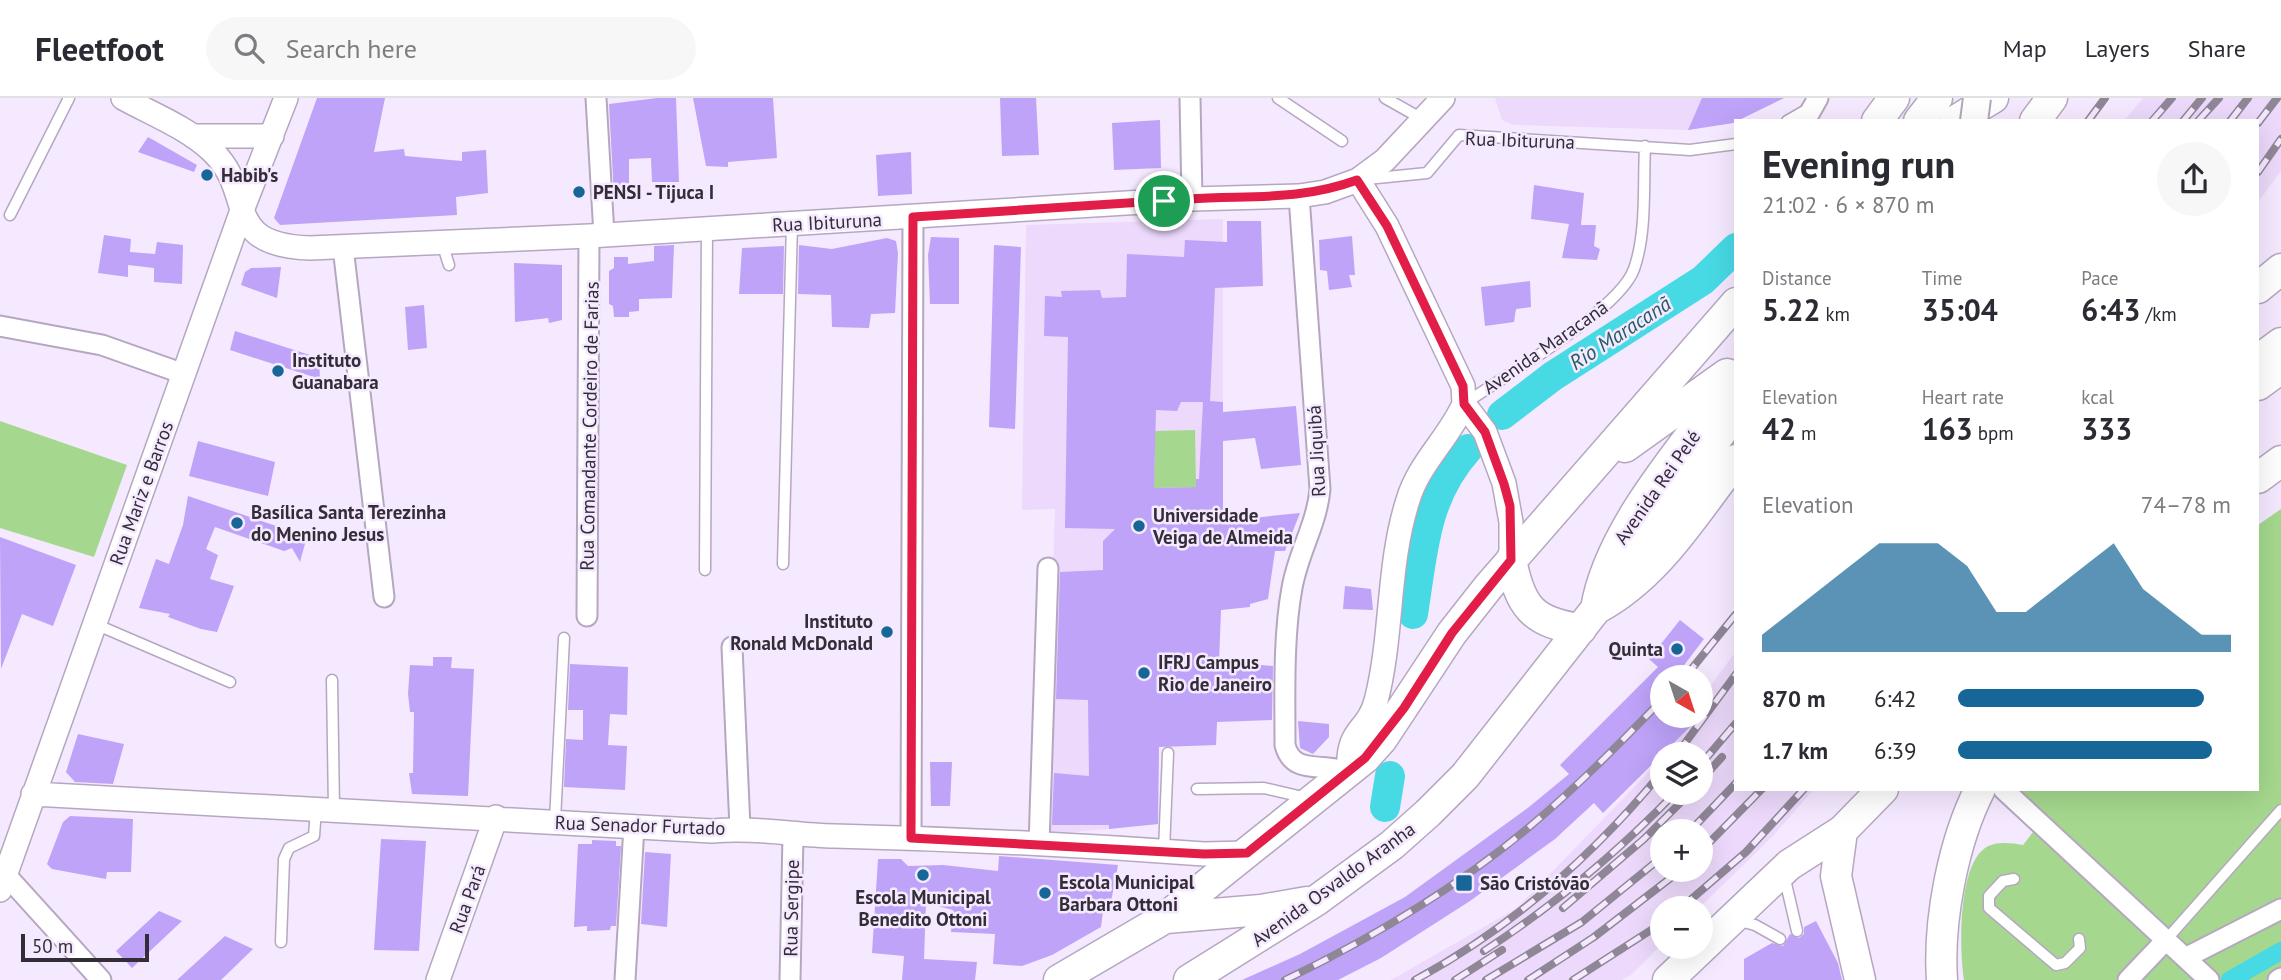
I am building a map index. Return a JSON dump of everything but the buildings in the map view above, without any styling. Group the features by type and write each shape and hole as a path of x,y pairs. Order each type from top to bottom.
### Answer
{"main road":[{"path":"1878,119 1894,98"},
{"path":"1921,119 1937,98"},
{"path":"1947,119 1961,98"},
{"path":"1974,119 1978,98"},
{"path":"1958,119 1993,98"},
{"path":"2036,119 2052,98"},
{"path":"2259,287 2281,269"},
{"path":"1059,980 1166,918 1349,773 1382,739 1452,633 1511,560 1734,305"},
{"path":"2259,359 2281,343"},
{"path":"2259,383 2281,368"},
{"path":"1594,467 1734,369"},
{"name":"Avenida Rei Pelé","path":"1589,619 1603,573 1627,527 1734,379"},
{"path":"1589,619 1734,418"},
{"path":"2259,477 2281,461"},
{"path":"1511,560 1518,590 1528,608 1550,623 1589,619 1649,572 1734,463"},
{"name":"Avenida Osvaldo Aranha","path":"1189,980 1219,964 1317,900 1392,845 1448,794 1589,619"},
{"path":"1668,980 1783,871 1842,831 1881,791"},
{"path":"1936,973 1947,897 1969,813 1979,791"},
{"path":"1842,831 1836,876 1860,980"},
{"path":"1166,918 1261,910 1317,900"}],"street":[{"path":"123,98 193,136 213,152 229,172 241,214 261,237 274,245"},
{"name":"Rua Mariz e Barros","path":"3,882 241,214 286,98"},
{"name":"Rua Comandante Cordeiro de Farias","path":"587,616 597,236 596,98"},
{"path":"1190,98 1192,199"},
{"path":"1443,98 1385,160 1357,180 1387,226 1463,386 1464,404 1485,432 1510,506 1511,560"},
{"path":"193,136 272,136"},
{"name":"Rua Ibituruna","path":"224,263 246,246 343,247 597,236 1192,199 1299,196 1325,192 1357,180"},
{"name":"Rua Jiquibá","path":"1299,196 1321,489 1317,516 1298,565 1290,600 1285,745 1294,761 1314,767 1331,766 1349,773"},
{"path":"911,838 913,217"},
{"path":"343,247 384,597"},
{"path":"0,326 102,345 184,374"},
{"name":"Avenida Maracanã","path":"1349,773 1348,749 1377,697 1408,500 1420,470 1457,420 1464,404"},
{"path":"1039,845 1048,568"},
{"path":"732,647 740,828"},
{"path":"1314,767 1362,726"},
{"path":"2005,791 2205,977"},
{"name":"Rua Senador Furtado","path":"33,794 496,817 712,831 740,828 793,835 1247,853"},
{"name":"Rua Pará","path":"438,980 496,817"},
{"path":"625,980 634,826"},
{"name":"Rua Sergipe","path":"790,980 793,835"},
{"path":"3,882 101,980"},
{"path":"2185,958 2281,909"},
{"path":"2129,980 2166,940"}],"lane":[{"path":"10,215 69,98"},
{"path":"1278,98 1342,141"},
{"path":"1385,98 1424,120"},
{"path":"1791,119 1812,108"},
{"name":"Rua Ibituruna","path":"1357,180 1427,173 1459,135 1706,150 1734,144"},
{"name":"Avenida Maracanã","path":"1464,404 1603,309 1627,284 1638,249 1645,146"},
{"path":"783,564 792,224"},
{"path":"705,570 707,228"},
{"path":"442,243 449,265"},
{"path":"94,623 230,682"},
{"path":"555,821 564,638"},
{"path":"281,942 284,859 289,848 314,836 325,808 332,680"},
{"path":"1164,851 1168,753"},
{"path":"1198,789 1264,788 1314,799"},
{"path":"2166,940 2281,810"},
{"path":"1783,871 1797,931"},
{"path":"2014,879 2003,881 1989,897 1989,908 2056,965 2065,963 2080,948 2079,939"},
{"path":"1733,920 1755,925 1780,939"}],"shaded area":[{"path":"1495,98 1784,98 1741,119 1734,119 1733,123 1688,130 1514,125 1502,120"},
{"path":"2143,98 2281,98 2281,171 2259,201 2259,119 2126,119"},
{"name":"Universidade Veiga de Almeida","path":"1223,219 1223,542 1216,745 1159,747 1158,824 1044,835 1055,509 1022,510 1026,225"},
{"path":"1734,654 1734,791 1812,791 1773,836 1711,896 1650,896 1650,956 1631,975 1622,980 1391,980 1517,908 1650,769 1650,805 1713,805 1713,742 1670,742 1680,728 1713,728 1713,683"}],"green space":[{"path":"0,421 127,465 94,557 0,528"},
{"path":"1195,430 1196,487 1154,488 1155,431"},
{"path":"2281,509 2281,980 1964,980 1961,950 1962,910 1965,890 1976,858 1985,848 1994,844 2023,845 2040,823 2019,791 2259,791 2259,524"}],"waterway":[{"name":"Rio Maracanã","path":"1502,415 1553,376 1703,280 1734,250"},
{"name":"Rio Maracanã","path":"1413,614 1423,547 1434,506 1453,468 1468,449"},
{"name":"Rio Maracanã","path":"1385,807 1390,776"},
{"path":"2230,980 2281,951"}],"railway":[{"path":"2089,119 2105,98"},
{"path":"2154,119 2172,98"},
{"path":"2185,119 2202,98"},
{"path":"2200,119 2219,98"},
{"path":"2232,119 2248,98"},
{"path":"2259,122 2277,98"},
{"path":"2259,171 2281,139"},
{"path":"1695,665 1734,616"},
{"path":"1686,742 1734,677"},
{"path":"1285,980 1349,948 1411,912 1471,872 1546,813 1650,712"},
{"path":"1713,750 1734,725"},
{"path":"1713,767 1722,757"},
{"path":"1702,819 1734,785"},
{"path":"1415,980 1484,937 1549,888 1608,833 1650,786"},
{"path":"1713,839 1760,791"},
{"path":"1695,896 1746,852 1802,791"},
{"path":"1484,951 1584,878 1663,805"},
{"path":"1563,908 1644,839 1678,805"},
{"path":"1486,980 1582,922 1650,867"},
{"path":"1528,980 1594,937 1665,882"},
{"path":"1573,980 1650,931"},
{"path":"1455,980 1502,950"}],"place":[{"name":"Habib's","path":"207,175"},
{"name":"PENSI - Tijuca I","path":"579,192"},
{"name":"Instituto Guanabara","path":"278,371"},
{"name":"Basílica Santa Terezinha do Menino Jesus","path":"237,523"},
{"name":"Universidade Veiga de Almeida","path":"1139,526"},
{"name":"Instituto Ronald McDonald","path":"887,632"},
{"name":"Quinta","path":"1677,649"},
{"name":"IFRJ Campus Rio de Janeiro","path":"1144,673"},
{"name":"Escola Municipal Benedito Ottoni","path":"923,875"},
{"name":"São Cristóvão","path":"1464,883"},
{"name":"Escola Municipal Barbara Ottoni","path":"1045,893"}],"route":[{"path":"1357,180 1387,226 1463,386 1464,404 1485,432 1510,506 1511,560 1452,633 1375,748 1349,773 1247,853 1204,854 911,838 914,611 913,217 1164,201 1299,196 1325,192 1357,180"}]}
